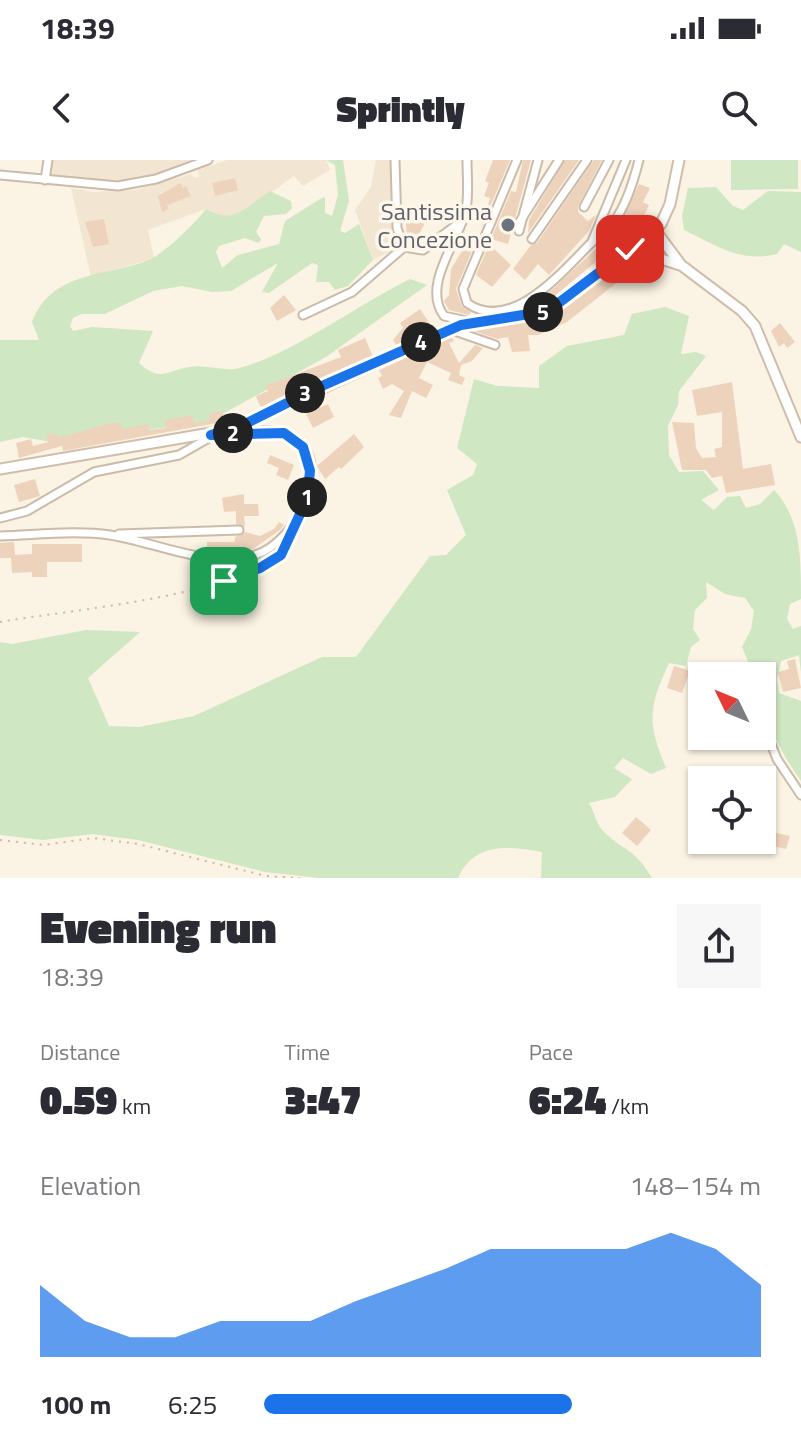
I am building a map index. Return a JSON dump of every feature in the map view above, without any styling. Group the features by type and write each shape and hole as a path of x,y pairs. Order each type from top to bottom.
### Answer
{"main road":[{"path":"0,469 211,435 241,426 449,329 501,314 551,309 655,230 670,204 679,160"},
{"path":"655,230 681,265 742,311 755,326 801,437"},
{"path":"630,249 681,265"}],"street":[{"path":"45,180 48,160"},
{"path":"0,175 88,186 123,186 162,177 208,160"},
{"path":"395,160 397,228 404,247"},
{"path":"467,160 463,220 441,274 437,300 446,318 473,321"},
{"path":"517,160 463,289 464,299 485,312 501,314 548,284 591,243 616,218 639,160"},
{"path":"538,160 519,227 559,160"},
{"path":"532,239 587,160"},
{"path":"584,207 609,160"},
{"path":"591,243 626,160"},
{"path":"303,315 352,292 404,247 423,250 463,220"},
{"path":"449,329 495,345"},
{"path":"0,518 27,511 98,470 179,455 211,435 276,431 301,444 310,468 306,502 289,533 268,550 241,558 199,554 109,535"},
{"path":"0,536 239,530"},
{"path":"773,750 801,795"}],"path":[{"path":"0,622 138,601 224,581 260,568 281,555 289,533"},
{"path":"0,840 44,845 93,838 138,844 266,876 300,878"}],"shaded area":[{"path":"48,160 198,160 139,180 103,184 48,176"},
{"path":"227,160 326,160 330,170 303,186 294,176 241,214 219,217 206,209 148,230 154,258 91,277 71,188 93,192 136,190 191,174 194,178 199,177 198,170"},
{"path":"376,160 393,160 395,181 391,251 373,260 355,210 371,187"}],"green space":[{"path":"326,160 343,160 349,201 340,231 345,233 359,224 373,260 348,286 335,290 329,282 316,282 318,265 312,263 269,293 262,292 278,263 231,291 212,292 182,286 153,291 105,314 82,314 73,318 70,326 73,331 92,327 153,331 139,363 159,374 196,366 234,369 281,352 410,279 427,285 326,357 208,422 52,442 23,437 0,442 0,340 39,340 32,322 53,292 82,278 151,259 180,236 206,209 216,214 232,215 270,191 291,201 292,208 286,214 264,216 256,232 261,239 259,243 245,238 219,246 216,252 222,268 238,255 279,244 285,221 320,199 325,197 325,213 332,216 338,195 335,165"},
{"path":"731,160 798,160 798,189 731,190"},
{"path":"716,187 733,206 743,210 768,191 801,192 801,252 784,244 777,254 740,255 684,230 682,216 688,188"},
{"path":"665,307 689,316 681,354 696,352 706,356 679,391 678,405 668,426 669,455 679,472 703,471 719,490 701,500 714,510 727,497 740,496 746,508 760,504 774,490 790,513 800,554 801,599 790,604 787,619 793,629 801,626 801,673 799,655 781,661 777,679 779,693 801,701 801,781 776,738 776,662 748,662 742,647 751,629 754,611 745,598 725,594 706,582 707,598 695,610 693,629 700,640 691,647 686,666 669,663 654,704 653,727 666,768 651,774 623,758 614,768 632,779 615,797 589,803 602,829 634,856 652,878 541,878 542,852 505,848 483,852 473,858 458,878 320,878 265,872 138,840 92,834 43,840 0,835 0,642 12,644 86,630 140,632 88,678 109,726 139,727 194,716 322,657 356,657 430,556 446,555 466,535 447,490 473,475 477,464 457,448 474,379 497,386 539,388 539,366 567,346 624,335 632,314"}],"building":[{"path":"493,160 510,160 481,228 490,198 484,196 489,183 485,181"},
{"path":"523,160 531,160 508,244 491,239 511,191 516,192"},
{"path":"565,160 579,160 528,233 529,220"},
{"path":"594,160 602,160 578,206 578,212 588,221 596,215 589,231 549,275 538,264 525,280 513,269 531,245 537,243"},
{"path":"235,178 238,190 215,196 212,183"},
{"path":"180,183 183,188 186,186 191,196 167,205 169,209 162,212 158,196"},
{"path":"639,184 650,188 643,202 649,205 640,225 545,304 529,307 616,230"},
{"path":"405,215 429,215 415,242 409,241 407,236"},
{"path":"104,219 109,244 93,247 85,222"},
{"path":"470,238 476,241 456,289 462,307 471,312 469,315 449,310 444,301 449,295 451,269"},
{"path":"489,244 511,265 492,287 476,275"},
{"path":"611,272 619,281 567,322 538,335 528,335 530,351 512,352 508,337 497,339 474,331 550,318"},
{"path":"284,295 296,310 277,321 270,308"},
{"path":"420,309 432,327 397,346 393,340 403,328 400,323"},
{"path":"780,323 795,342 787,348 784,343 779,347 771,331"},
{"path":"452,337 454,341 449,343 459,363 475,345 483,348 472,361 461,365 459,375 465,378 462,385 448,380 451,373 427,362 419,378 433,385 426,398 412,391 401,418 389,415 404,391 392,384 383,389 378,378 382,376 379,370"},
{"path":"365,338 373,357 261,408 256,396 268,391 265,386 341,357 338,350"},
{"path":"732,382 743,469 771,464 775,485 726,493 722,476 712,478 706,470 682,470 672,422 694,423 696,448 702,458 716,457 714,449 722,447 722,412 697,416 692,390"},
{"path":"328,404 334,417 313,428 306,414"},
{"path":"222,411 224,418 238,415 239,419 63,451 62,446 19,458 16,443 31,439 33,446 48,442 46,435 56,433 58,438 111,423 121,423 122,429 148,424 149,430 166,428 165,420 192,415 194,423 210,420 209,413"},
{"path":"354,434 364,447 341,469 339,467 325,479 317,466"},
{"path":"270,455 294,465 288,480 276,475 279,468 267,463"},
{"path":"35,479 40,496 19,502 14,485"},
{"path":"244,494 244,504 258,504 259,516 244,516 245,527 236,524 236,511 224,512 222,498"},
{"path":"279,522 284,525 280,530 253,549 207,549 207,542 235,542 235,537 245,532 260,536 274,529"},
{"path":"14,542 15,555 32,554 32,544 82,544 82,562 47,562 47,577 32,577 32,572 12,573 11,558 0,558 0,543"},
{"path":"795,659 801,688 783,692 778,672 789,669 787,661"},
{"path":"674,666 688,670 682,693 667,688"},
{"path":"636,817 651,830 637,846 622,833"},
{"path":"776,833 790,836 786,849 776,847"}],"place":[{"name":"Santissima Concezione","path":"508,225"}],"route":[{"path":"224,581 260,568 281,555 307,499 310,471 303,447 284,433 259,431 211,435 255,420 315,389 461,325 548,311 630,249"}]}
